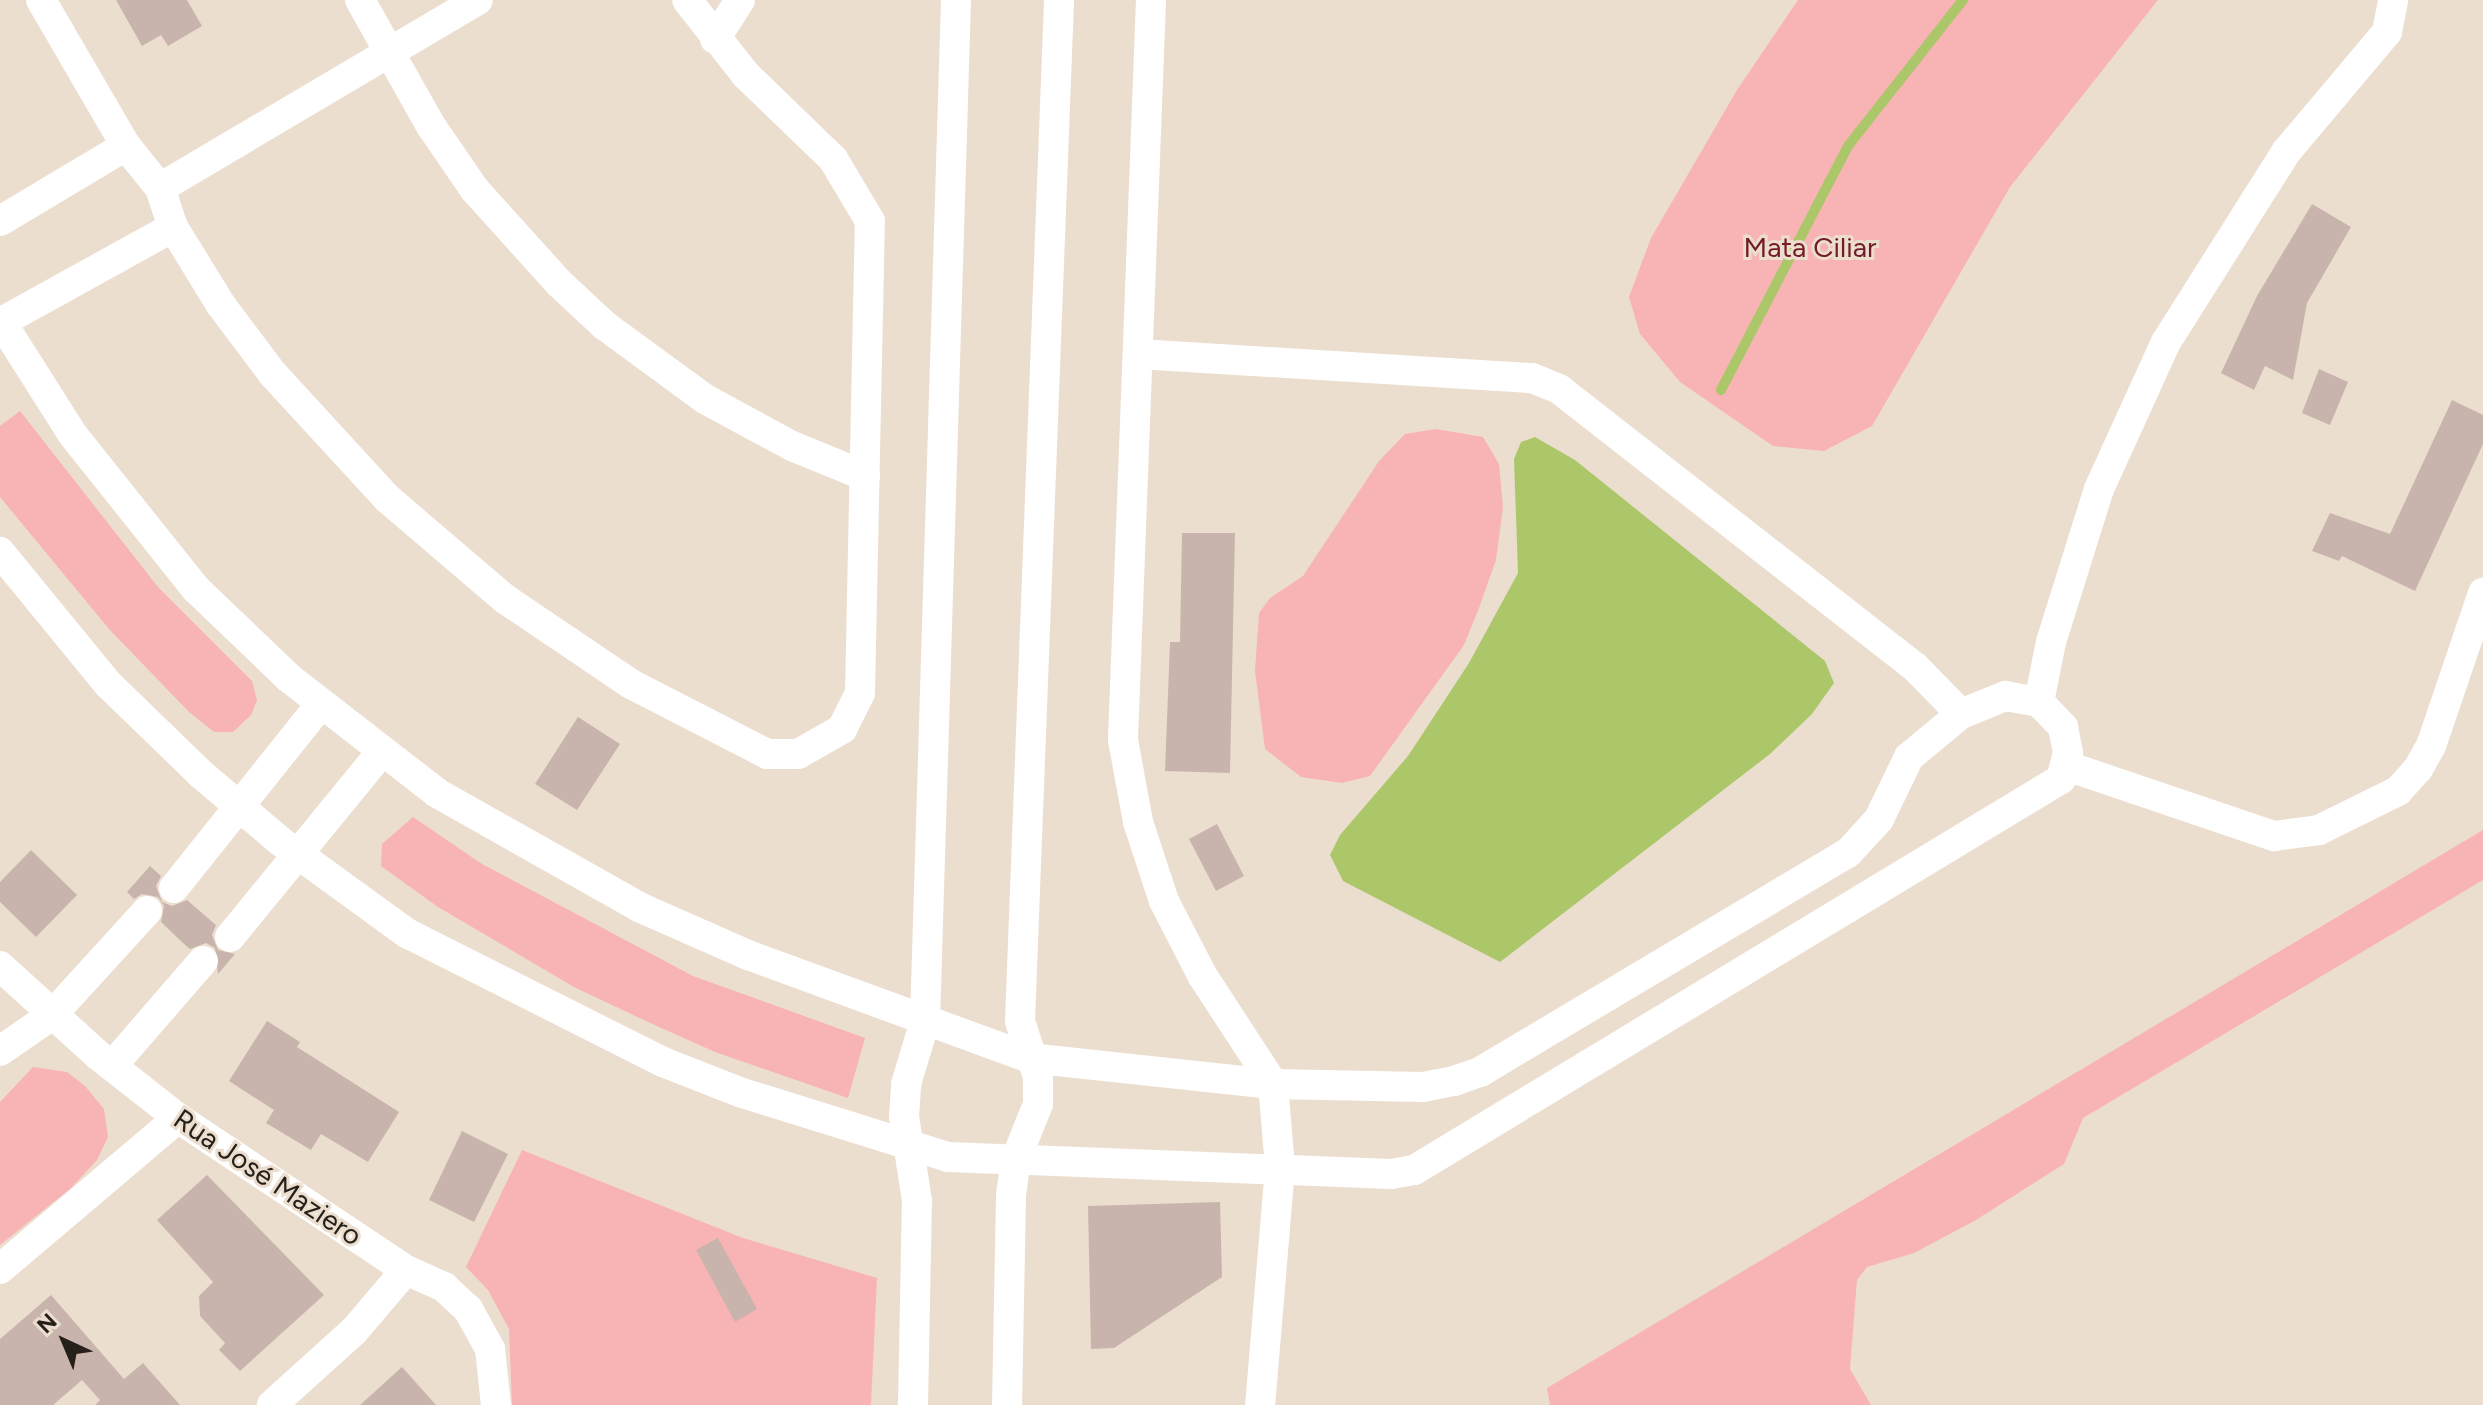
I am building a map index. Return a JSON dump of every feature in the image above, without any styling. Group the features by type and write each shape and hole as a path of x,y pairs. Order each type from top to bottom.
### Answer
{"street":[{"path":"41,0 126,146 160,188 173,227 221,305 272,373 348,458 445,550 505,599 631,684 767,754 798,754 826,742 842,729 860,693 870,221 833,159 778,110 715,39 687,0"},
{"path":"360,0 388,53 475,190 526,249 604,325 748,424 865,476"},
{"path":"160,188 478,0"},
{"path":"715,39 740,0"},
{"path":"913,1405 917,1201 906,1148 906,1084 925,1021 956,0"},
{"path":"1007,1405 1016,1159 1038,1104 1038,1077 1029,1058 1020,1021 1059,0"},
{"path":"1151,0 1123,740 1129,782 1149,862 1176,926 1273,1084 1280,1168 1260,1405"},
{"path":"2039,702 2054,629 2099,489 2166,342 2269,176 2387,32 2393,0"},
{"path":"0,221 126,146"},
{"path":"0,552 108,684 239,806 300,857 408,934 583,1025 742,1093 906,1148 948,1157 1391,1174 1414,1170 2061,779 2067,766 2063,727 2039,702 2005,696 1961,714 1909,757 1879,819 1848,853 1480,1072 1423,1087 1273,1084 1029,1058 748,955 639,907 437,793 321,704 196,589 73,435 0,322 173,227"},
{"path":"1138,354 1532,378 1559,389 1915,667 1961,714"},
{"path":"2067,766 2274,836 2319,830 2398,791 2418,769 2431,746 2483,593"},
{"path":"174,888 321,704"},
{"path":"230,937 300,857 382,751"},
{"path":"0,1051 52,1015 147,911"},
{"path":"112,1066 203,961"},
{"name":"Rua José Maziero","path":"0,966 52,1015 178,1118 406,1270 444,1287 468,1309 490,1349 496,1405"},
{"path":"0,1269 178,1118"},
{"path":"272,1405 354,1331 406,1270"}],"green space":[{"name":"Mata Ciliar","path":"1798,0 2158,0 2010,187 1872,426 1824,451 1773,446 1680,382 1640,334 1629,297 1651,238 1737,90"},
{"path":"20,411 158,587 252,681 257,700 251,715 233,732 214,732 189,712 109,629 0,497 0,426"},
{"path":"1436,429 1483,437 1499,464 1503,507 1496,560 1479,608 1464,645 1370,776 1342,783 1301,777 1265,749 1255,671 1259,613 1270,598 1303,576 1379,461 1405,434"},
{"path":"413,817 482,864 693,976 865,1038 848,1098 715,1052 648,1022 574,987 438,907 381,866 382,844"},
{"path":"2483,830 2483,880 2083,1118 2064,1164 1976,1220 1914,1253 1867,1267 1857,1280 1850,1369 1871,1405 1550,1405 1547,1388"},
{"path":"33,1067 67,1072 85,1086 104,1109 108,1137 97,1160 71,1188 0,1245 0,1102"},
{"path":"522,1150 743,1238 877,1278 871,1405 512,1405 509,1329 488,1290 466,1267"}],"shaded area":[{"path":"1535,437 1575,460 1825,661 1834,683 1812,714 1770,754 1500,962 1343,881 1330,855 1340,835 1408,756 1469,663 1518,573 1514,459 1521,442"}],"building":[{"path":"116,0 187,0 202,26 168,46 161,35 142,46"},
{"path":"2312,204 2351,227 2307,303 2293,380 2265,366 2254,390 2221,373 2257,296"},
{"path":"2319,369 2348,382 2330,425 2302,413"},
{"path":"2452,400 2483,415 2483,444 2415,591 2342,556 2339,561 2312,551 2330,513 2390,534"},
{"path":"1182,533 1235,533 1230,773 1165,771 1170,642 1180,642"},
{"path":"578,717 620,744 577,810 535,784"},
{"path":"1217,824 1244,876 1216,891 1189,839"},
{"path":"31,850 77,895 36,937 0,902 0,882"},
{"path":"150,866 161,876 156,886 162,902 172,906 187,900 216,925 212,935 218,950 235,954 218,974 215,948 206,943 190,949 161,922 164,906 158,897 142,894 134,899 127,892"},
{"path":"267,1021 300,1042 297,1047 399,1112 368,1162 321,1134 311,1150 266,1123 274,1110 229,1081"},
{"path":"462,1131 508,1154 474,1222 429,1200"},
{"path":"207,1175 324,1295 240,1371 219,1350 225,1343 200,1316 199,1296 213,1282 157,1220"},
{"path":"1220,1202 1222,1277 1114,1348 1091,1349 1088,1206"},
{"path":"718,1238 757,1309 735,1322 696,1250"},
{"path":"51,1295 124,1379 143,1363 180,1405 95,1405 100,1400 82,1380 53,1405 0,1405 0,1339"},
{"path":"402,1367 436,1405 360,1405"}],"waterway":[{"path":"1721,390 1848,146 1963,0"}]}
